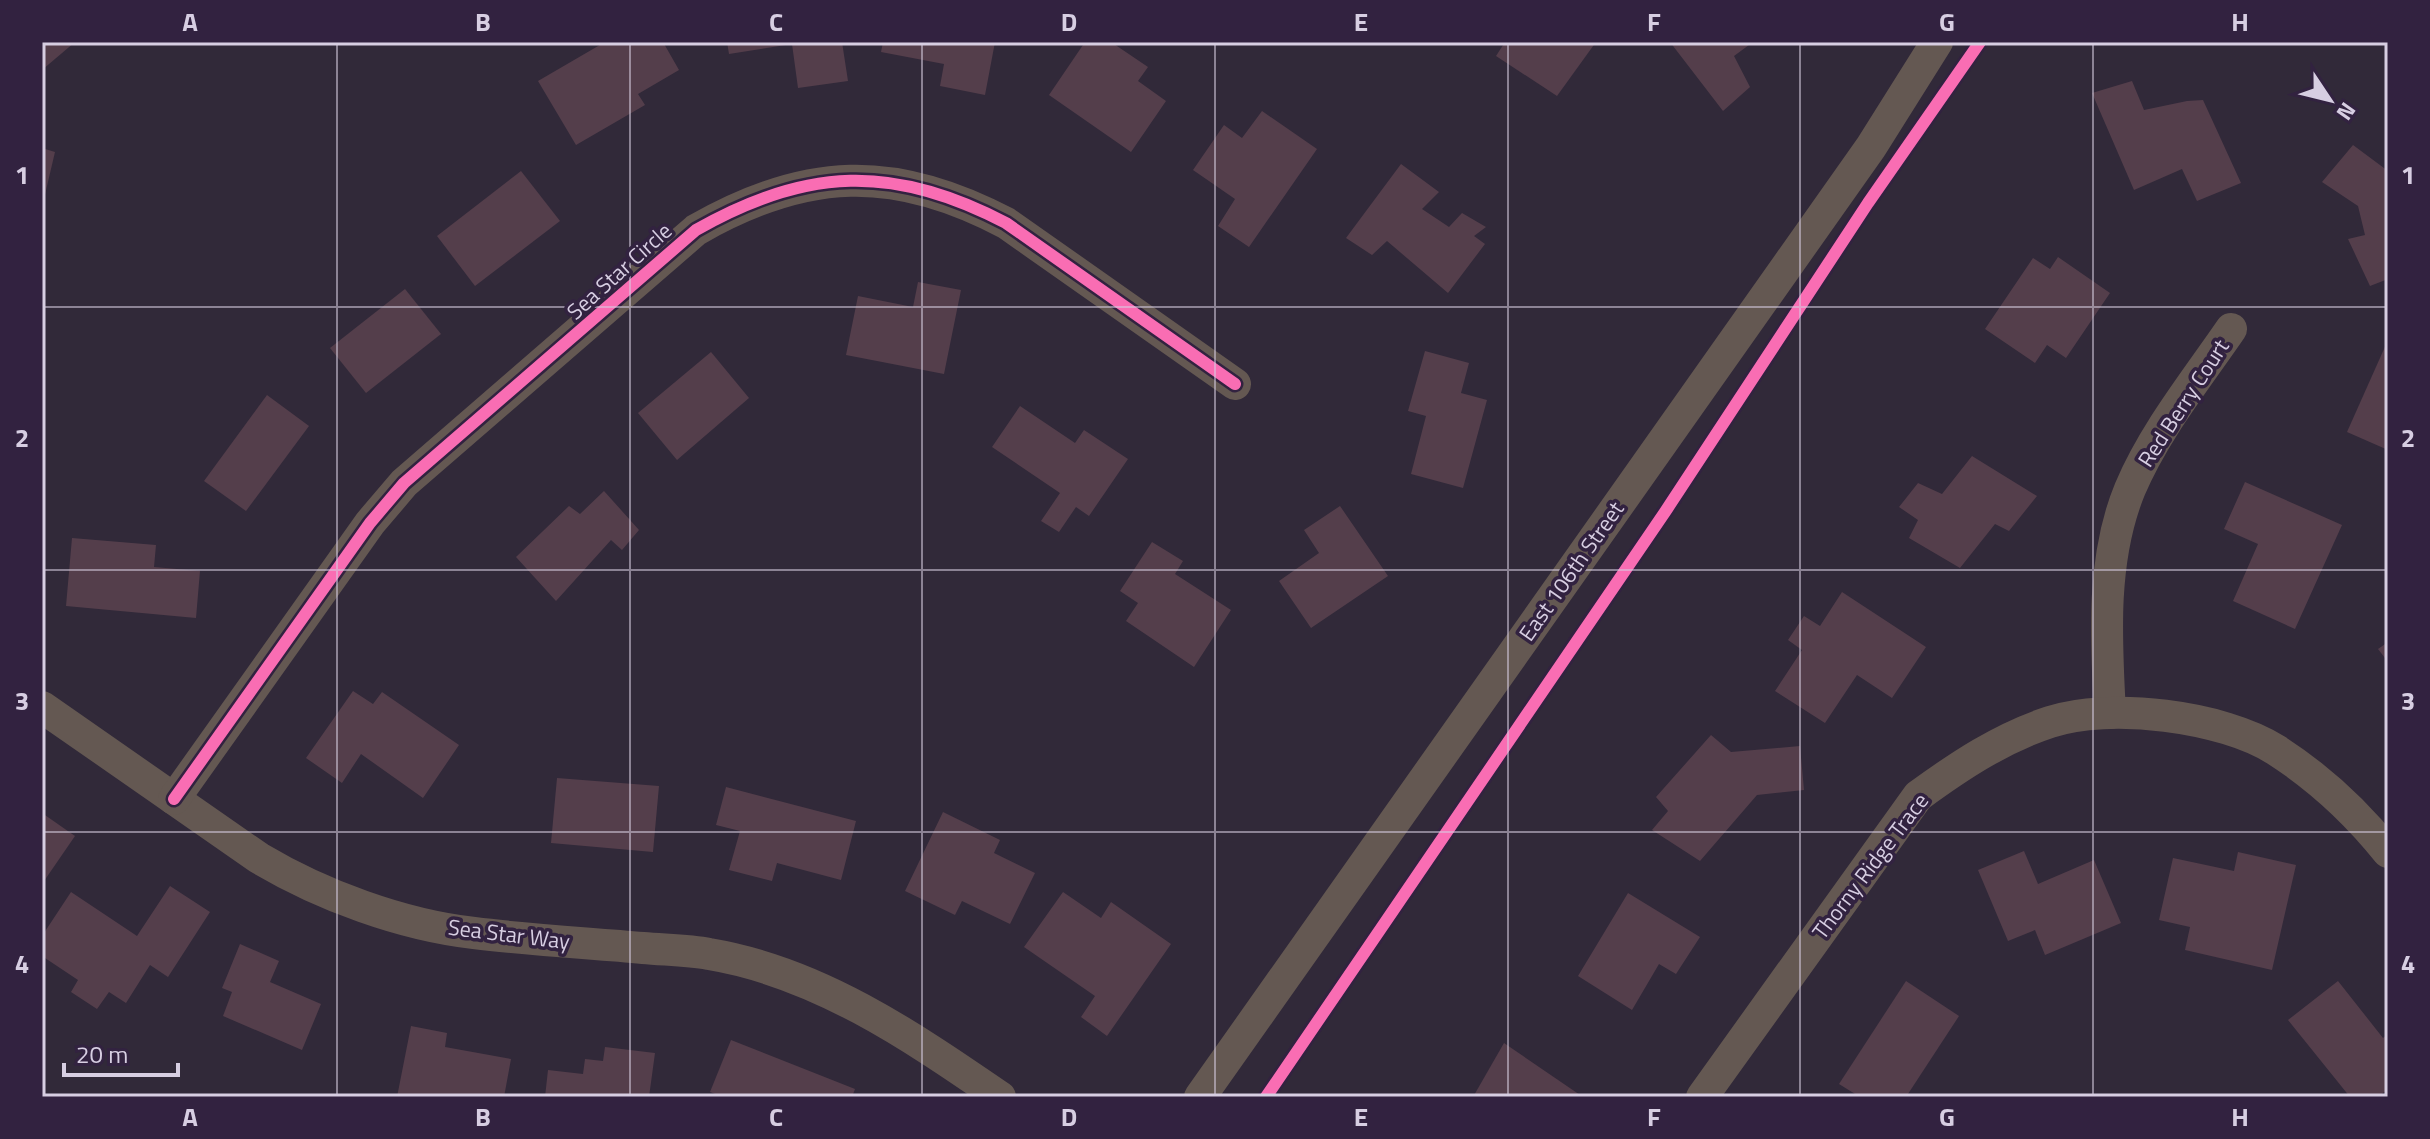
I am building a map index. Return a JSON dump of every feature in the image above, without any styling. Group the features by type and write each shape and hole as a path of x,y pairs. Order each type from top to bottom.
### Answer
{"street":[{"name":"East 106th Street","path":"1200,1097 1862,160 1937,42"},
{"name":"Sea Star Circle","path":"174,799 370,523 404,483 685,239 736,207 774,193 819,183 859,181 903,184 939,193 1006,223 1235,384"},
{"name":"Red Berry Court","path":"2110,713 2106,647 2110,573 2129,491 2148,451 2231,329"},
{"name":"Sea Star Way","path":"42,707 259,858 296,880 351,902 411,920 471,933 709,954 811,985 887,1022 1000,1097"},
{"name":"Thorny Ridge Trace","path":"1702,1097 1918,796 1963,764 2012,737 2054,721 2110,713 2149,713 2235,732 2274,748 2339,798 2388,852"}],"building":[{"path":"42,42 75,42 42,70"},
{"path":"605,42 663,42 679,70 638,94 645,105 576,145 538,81"},
{"path":"727,42 842,42 848,81 798,88 792,44 729,54"},
{"path":"883,42 995,42 985,95 940,86 944,64 881,52"},
{"path":"1085,42 1111,42 1148,67 1138,81 1166,101 1131,152 1049,95"},
{"path":"1505,42 1596,42 1557,96 1496,56"},
{"path":"1670,42 1753,42 1734,56 1750,87 1723,111"},
{"path":"2132,81 2144,110 2203,100 2241,183 2197,201 2182,169 2134,190 2092,93"},
{"path":"1262,111 1317,149 1249,247 1218,226 1235,199 1193,170 1224,125 1242,138"},
{"path":"2353,145 2388,171 2388,279 2370,286 2348,239 2365,235 2358,206 2322,182"},
{"path":"42,148 55,152 43,203 42,203"},
{"path":"1401,164 1439,192 1422,209 1449,227 1462,213 1486,227 1474,236 1485,244 1448,293 1387,241 1372,255 1346,238"},
{"path":"521,171 560,221 475,286 437,236"},
{"path":"2058,257 2110,293 2066,358 2047,345 2035,363 1985,329 2033,258 2050,269"},
{"path":"918,282 961,290 944,374 846,355 858,296 913,307"},
{"path":"405,289 441,334 366,393 330,348"},
{"path":"2388,340 2388,450 2347,432"},
{"path":"1425,351 1469,363 1461,393 1487,400 1463,488 1411,474 1426,416 1408,411"},
{"path":"711,352 749,398 677,460 638,413"},
{"path":"267,395 309,426 246,511 204,481"},
{"path":"1020,406 1075,443 1084,430 1128,459 1089,516 1076,507 1059,532 1041,521 1060,493 992,447"},
{"path":"1972,456 2037,496 2009,531 1995,524 1960,568 1909,538 1918,520 1899,507 1918,483 1942,494"},
{"path":"2245,482 2342,525 2295,629 2233,601 2258,544 2224,529"},
{"path":"604,491 639,530 622,550 611,540 556,601 516,557 569,506 580,514"},
{"path":"1340,506 1388,576 1311,628 1279,581 1319,553 1304,530"},
{"path":"72,538 156,545 154,567 200,571 196,618 66,606"},
{"path":"1152,542 1183,561 1175,574 1231,610 1194,667 1126,621 1138,603 1120,591"},
{"path":"1842,592 1926,647 1892,698 1857,675 1825,723 1775,691 1802,650 1788,640 1804,616 1820,626"},
{"path":"2388,642 2388,662 2378,649"},
{"path":"353,691 373,704 382,692 459,745 423,798 361,754 342,783 306,758"},
{"path":"1711,735 1731,752 1800,746 1804,790 1757,795 1700,861 1652,830 1668,811 1656,797"},
{"path":"557,778 659,786 653,852 551,843"},
{"path":"726,787 856,821 841,880 777,863 772,881 729,870 740,831 716,825"},
{"path":"943,812 1000,840 994,853 1035,873 1010,924 962,901 955,915 905,891"},
{"path":"42,813 75,836 42,884"},
{"path":"2024,851 2038,884 2094,860 2121,923 2045,955 2035,930 2008,941 1978,870"},
{"path":"2238,852 2296,865 2272,970 2185,950 2190,927 2159,920 2173,858 2234,871"},
{"path":"170,886 210,912 168,977 150,965 126,1003 109,992 97,1009 71,992 78,980 42,956 42,936 71,892 137,936"},
{"path":"1063,892 1101,918 1111,902 1171,944 1107,1036 1081,1017 1095,996 1024,947"},
{"path":"1628,893 1700,937 1676,974 1659,964 1632,1010 1578,976"},
{"path":"240,944 279,961 270,982 321,1004 302,1050 223,1016 232,992 222,988"},
{"path":"1906,981 1959,1016 1906,1097 1860,1097 1839,1084"},
{"path":"2338,981 2383,1038 2388,1034 2388,1089 2378,1097 2350,1097 2288,1020"},
{"path":"411,1026 447,1033 445,1047 511,1059 504,1097 397,1097"},
{"path":"731,1040 855,1089 852,1097 723,1097 710,1092"},
{"path":"1504,1043 1583,1097 1473,1097"},
{"path":"605,1047 655,1053 649,1097 545,1097 548,1070 583,1074 585,1059 603,1061"}],"cycle path":[{"path":"1266,1097 1667,509 1868,203 1980,42"},
{"path":"174,799 370,523 404,483 696,230 736,209 775,194 850,181 888,183 926,190 1006,223 1235,384"}]}
